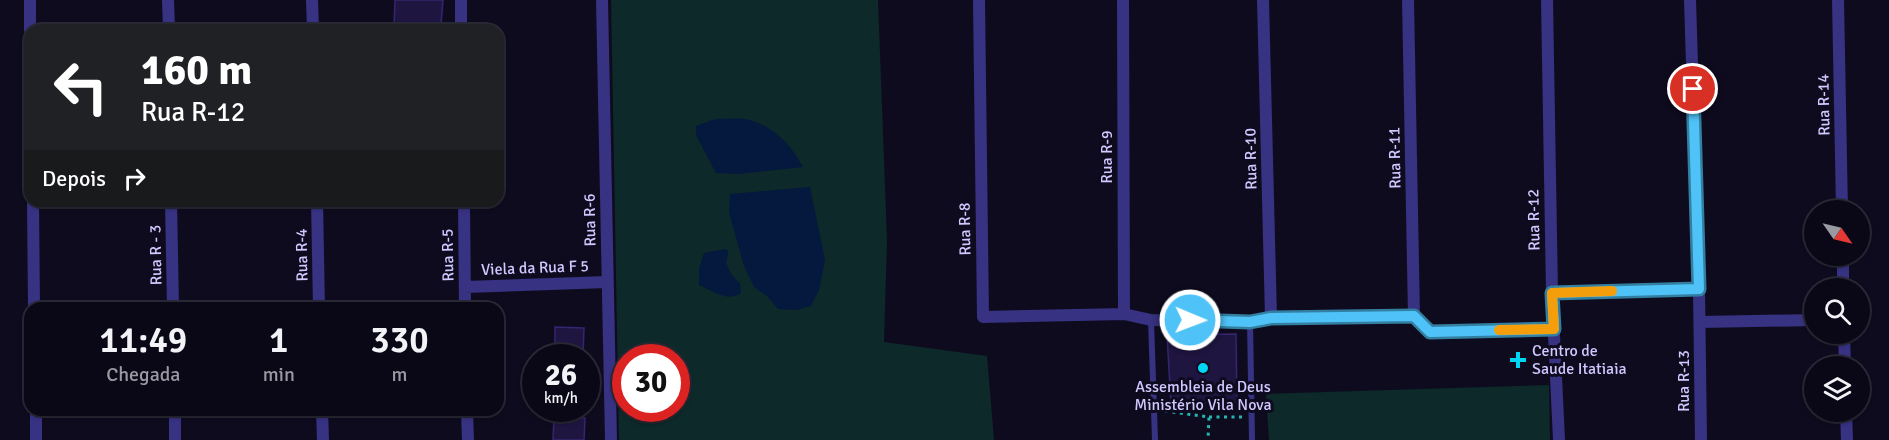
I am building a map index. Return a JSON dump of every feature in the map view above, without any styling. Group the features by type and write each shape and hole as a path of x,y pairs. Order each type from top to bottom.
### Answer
{"street":[{"path":"30,0 30,24"},
{"path":"168,0 169,24"},
{"path":"312,0 313,24"},
{"path":"461,0 461,24"},
{"name":"Rua R-6","path":"602,0 611,440"},
{"name":"Rua R-8","path":"979,0 983,317 1124,314"},
{"name":"Rua R-9","path":"1124,0 1124,314"},
{"name":"Rua R-10","path":"1263,0 1271,318"},
{"name":"Rua R-11","path":"1408,0 1414,316"},
{"name":"Rua R-12","path":"1547,0 1552,293 1559,440"},
{"name":"Rua R-13","path":"1690,0 1700,322 1701,440"},
{"name":"Rua R-14","path":"1838,0 1842,200"},
{"path":"33,207 34,302"},
{"name":"Rua R - 3","path":"171,207 173,302"},
{"name":"Rua R-4","path":"317,207 319,302"},
{"name":"Rua R-5","path":"464,207 465,302"},
{"name":"Viela da Rua F 5","path":"465,287 607,282"},
{"path":"1552,293 1699,289"},
{"path":"1124,314 1151,320 1250,322 1271,318 1414,316 1430,332 1554,329"},
{"path":"1700,322 1804,320"},
{"path":"36,416 36,440"},
{"path":"175,416 175,440"},
{"path":"322,416 322,440"},
{"path":"467,416 468,440"},
{"path":"1846,422 1847,440"}],"lane":[{"path":"1151,320 1155,440"},
{"path":"1250,322 1252,440"}],"path":[{"path":"1154,410 1209,417 1252,417"},
{"path":"1208,440 1209,417"}],"green space":[{"path":"611,0 878,0 887,241 884,342 987,356 994,440 619,440 619,422 690,422 690,344 617,344"},
{"path":"1549,385 1550,440 1269,440 1266,394"}],"water":[{"path":"716,119 745,119 764,126 786,143 803,167 738,174 716,173 696,135 696,126"},
{"path":"810,187 825,260 819,290 811,306 796,310 778,309 767,296 754,287 744,266 729,212 730,194"},
{"path":"725,249 728,251 726,262 728,268 740,283 741,293 736,296 720,295 699,285 699,269 704,253"}],"building":[{"path":"395,0 443,0 441,24 394,24"},
{"path":"555,327 584,328 583,344 555,344"},
{"name":"Assembleia de Deus Ministério Vila Nova","path":"1236,334 1237,402 1171,405 1167,335"},
{"path":"554,422 585,422 584,440 553,440"}],"slow traffic":[{"path":"1499,330 1554,329 1552,293 1612,291"}],"place":[{"name":"Centro de Saude Itatiaia","path":"1518,360"},
{"name":"Assembleia de Deus Ministério Vila Nova","path":"1203,368"}],"route":[{"path":"1190,320 1250,322 1271,318 1414,316 1430,332 1554,329 1552,293 1699,289 1693,89"}]}
